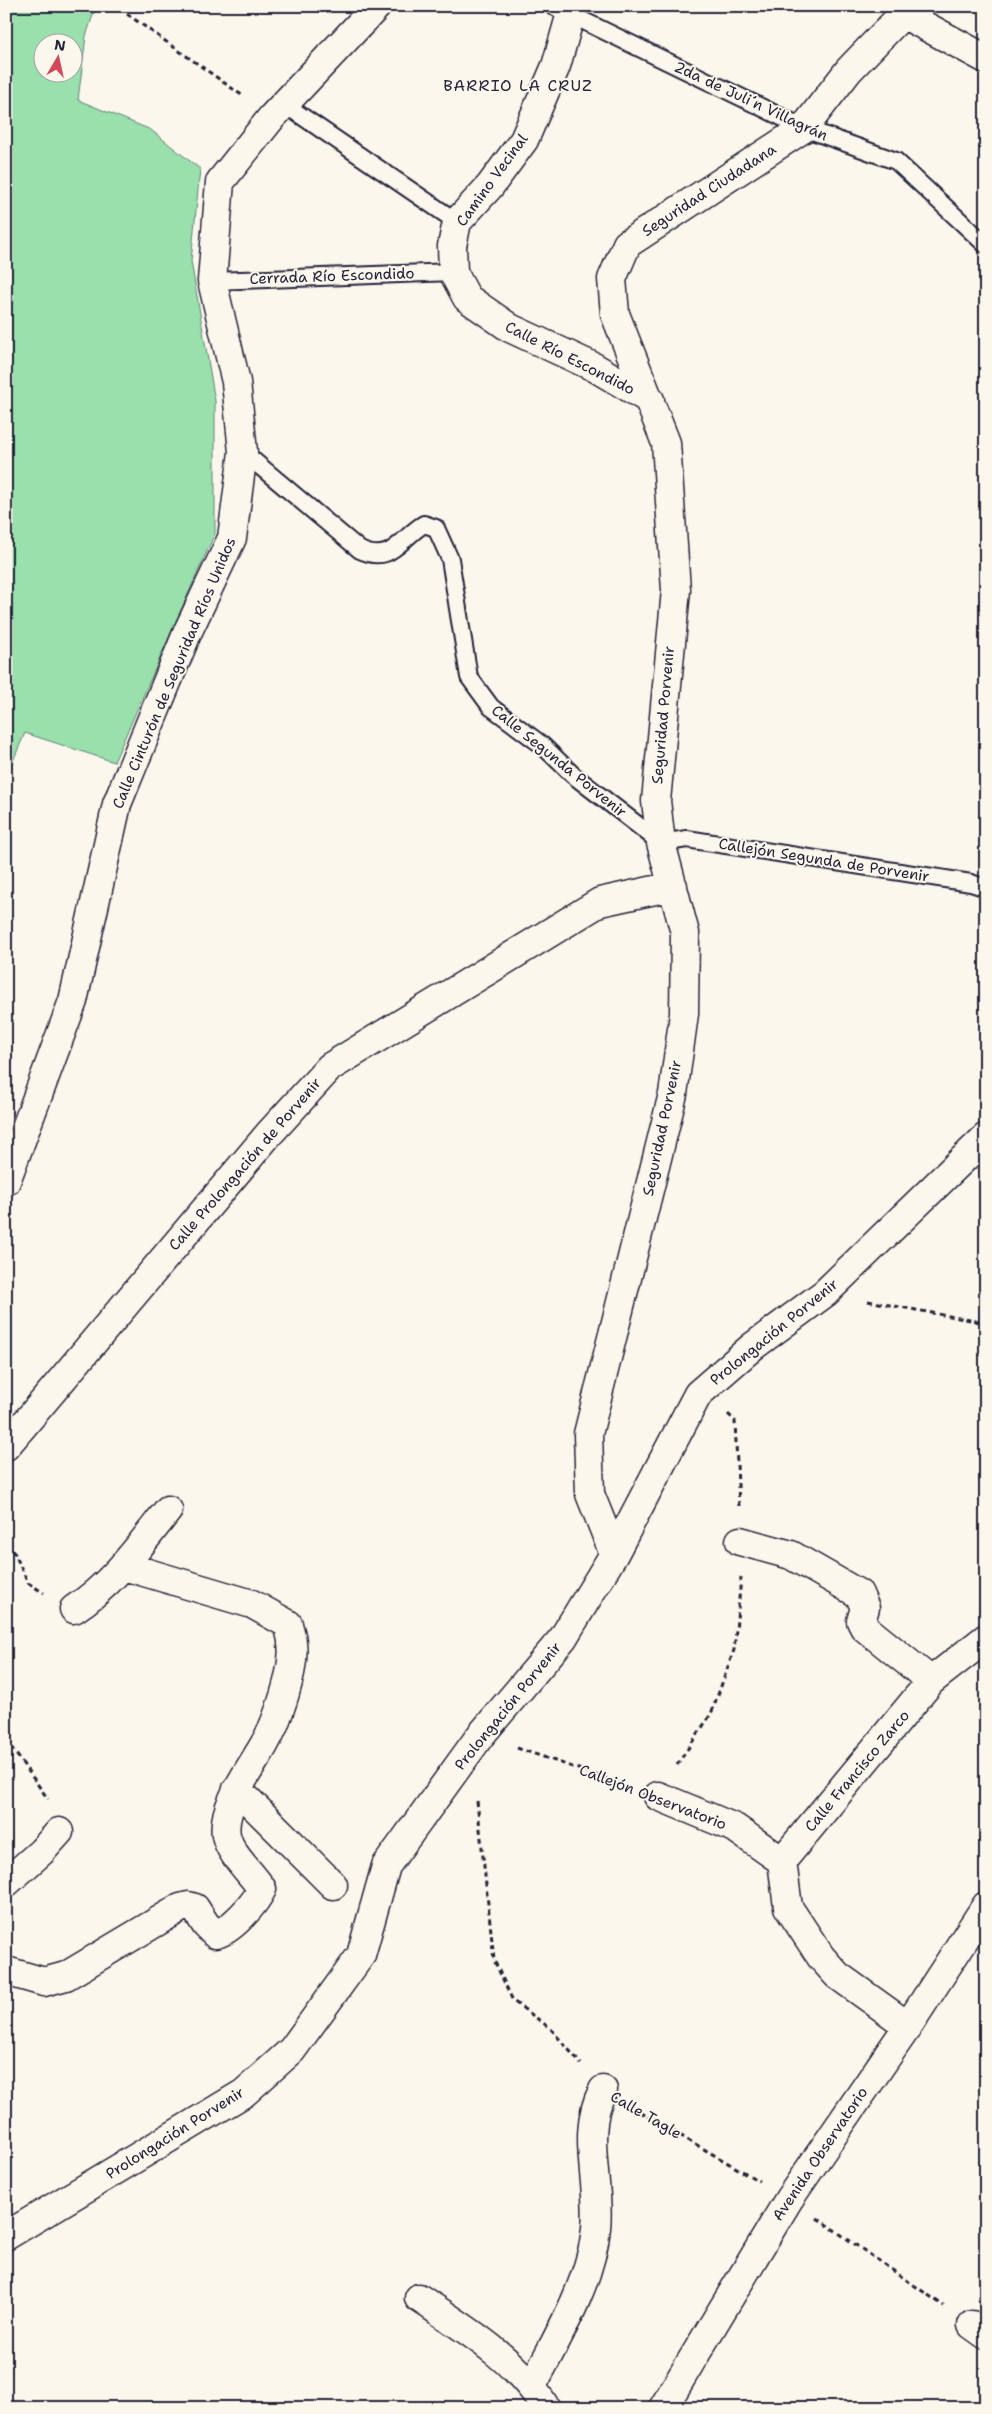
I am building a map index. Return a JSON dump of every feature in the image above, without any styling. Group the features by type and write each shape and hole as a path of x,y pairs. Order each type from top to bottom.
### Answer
{"street":[{"path":"278,111 378,6"},
{"name":"Camino Vecinal","path":"453,272 452,246 458,222 490,186 524,140 556,66 566,10"},
{"name":"Seguridad Ciudadana","path":"650,400 615,314 612,279 627,244 804,128 849,70 903,14 986,59"},
{"name":"Calle Cinturón de Seguridad Ríos Unidos","path":"6,1181 73,1001 117,804 188,631 232,538 243,452 236,382 212,281 220,182 278,111"},
{"name":"Calle Río Escondido","path":"453,272 467,298 510,328 594,367 650,400"},
{"name":"Seguridad Porvenir","path":"614,1554 590,1494 588,1434 673,1094 684,1014 685,932 661,843 656,801 676,590 666,443 650,400"},
{"name":"Calle Prolongación de Porvenir","path":"6,1446 268,1134 330,1067 600,902 672,886"},
{"name":"Prolongación Porvenir","path":"6,2236 244,2093 292,2050 361,1956 386,1866 475,1742 563,1638 614,1554 700,1393 752,1347 825,1293 986,1137"},
{"path":"74,1609 86,1602 124,1566 168,1510"},
{"path":"740,1542 791,1555 858,1594 865,1608 862,1621 864,1627 931,1681"},
{"path":"6,1971 44,1982 66,1976 180,1908 188,1906 195,1908 206,1926 215,1934 222,1933 257,1900 262,1889 234,1852 226,1836 226,1825 237,1788 266,1743 288,1684 293,1644 288,1624 252,1604 124,1566"},
{"name":"Calle Francisco Zarco","path":"782,1861 931,1681 986,1638"},
{"path":"237,1788 333,1885"},
{"name":"Callejón Observatorio","path":"658,1796 734,1828 782,1861"},
{"path":"6,1883 60,1832"},
{"path":"782,1861 788,1907 821,1957 837,1975 908,2026"},
{"name":"Avenida Observatorio","path":"663,2408 789,2198 908,2026 986,1906"},
{"path":"419,2298 485,2344 539,2397 565,2323 584,2281 596,2228 592,2136 596,2103 603,2090"}],"lane":[{"name":"2da de Juli´n Villagrán","path":"566,10 804,128 896,161 986,245"},
{"path":"278,111 458,222"},
{"name":"Cerrada Río Escondido","path":"212,281 453,272"},
{"name":"Calle Segunda Porvenir","path":"243,452 360,550 371,555 382,555 392,550 424,524 436,528 450,559 469,677 491,707 542,745 573,775 661,843"},
{"name":"Callejón Segunda de Porvenir","path":"661,843 687,839 971,883 986,888"}],"path":[{"path":"127,14 278,111"},
{"path":"825,1293 986,1323"},
{"path":"658,1796 711,1714 734,1650 742,1581 735,1421 723,1407 700,1393"},
{"path":"6,1544 14,1554 18,1566 28,1583 63,1605 74,1609"},
{"path":"6,1740 55,1810 60,1832"},
{"name":"Callejón Observatorio","path":"475,1742 658,1796"},
{"name":"Calle Tagle","path":"475,1742 494,1960 513,2001 550,2028 603,2090 789,2198 979,2330"}],"green space":[{"path":"6,6 96,6 86,36 82,68 82,32 32,32 32,82 80,82 78,100 151,130 200,169 191,261 215,401 215,533 114,762 25,733 6,777"}],"district":[{"name":"BARRIO LA CRUZ","path":"518,85"}]}
